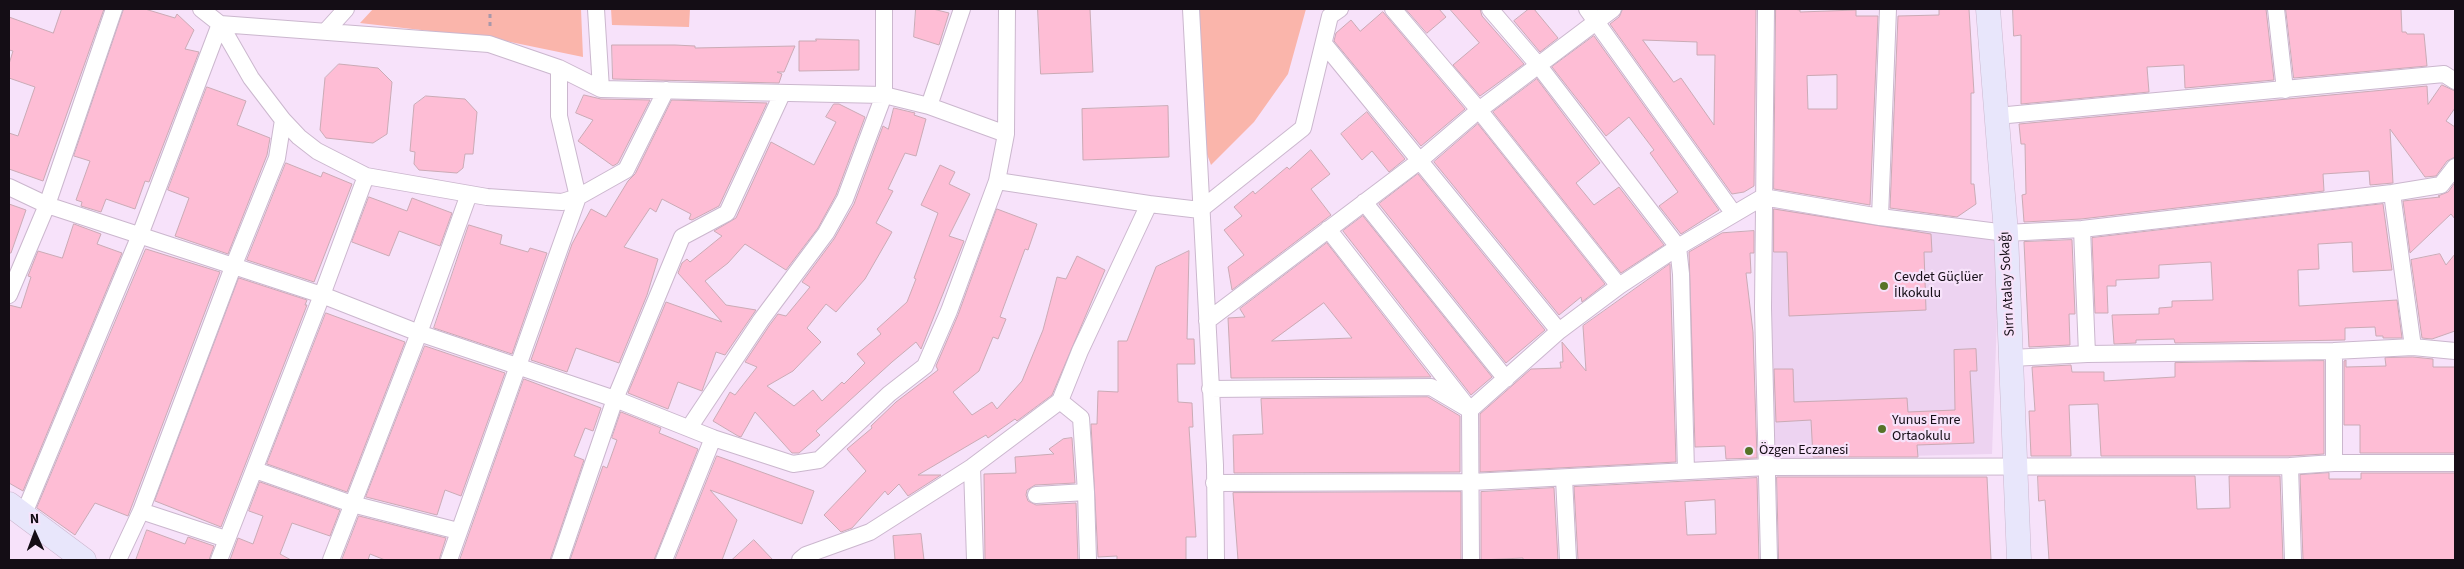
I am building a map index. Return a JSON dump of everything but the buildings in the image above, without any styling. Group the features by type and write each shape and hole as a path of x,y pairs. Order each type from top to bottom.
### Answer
{"main road":[{"name":"Sırrı Atalay Sokağı","path":"1988,9 2006,233 2019,560"},
{"path":"16,510 84,560"}],"street":[{"path":"9,295 47,205 114,9"},
{"path":"201,9 220,24 251,78 283,120 317,151 366,176 469,194 562,202 578,197 626,170 666,90"},
{"path":"326,31 346,9"},
{"path":"596,9 601,90"},
{"path":"689,428 761,320 826,233 845,199 884,95 884,9"},
{"path":"929,106 962,9"},
{"path":"9,187 47,205 322,296 420,333 615,399 713,438 793,464 819,460 889,394 925,366 949,311 997,181 1006,134 1007,9"},
{"path":"1191,9 1210,389 1216,560"},
{"path":"997,181 1200,210 1303,128 1325,45 1330,16 1340,9"},
{"path":"1393,9 1479,110 1619,286"},
{"path":"1490,9 1539,66 1678,247 1681,274 1686,470"},
{"path":"1206,321 1418,162 1479,110 1539,66 1592,14 1613,9"},
{"path":"1766,9 1763,198 1770,560"},
{"path":"1880,217 1888,9"},
{"path":"2276,9 2285,90"},
{"path":"1592,14 1734,214"},
{"path":"220,24 489,44 559,68 601,90 884,95 929,106 1006,134"},
{"path":"16,510 140,235 220,24"},
{"path":"1325,45 1418,162 1559,331"},
{"path":"449,560 578,197 558,116 559,68"},
{"path":"1997,116 2444,74 2455,81"},
{"path":"560,560 615,399 682,237 727,213 782,94"},
{"path":"118,560 141,511 233,267 277,158 283,120"},
{"path":"1470,410 1559,331 1619,286 1678,247 1763,198 1880,217 2006,233 2082,229 2392,193 2441,185 2455,167"},
{"path":"219,560 322,296 366,176"},
{"path":"2392,193 2413,348"},
{"path":"331,560 420,333 469,194"},
{"path":"1364,202 1506,380"},
{"path":"800,560 806,555 870,532 972,467 1060,401 1080,351 1149,204"},
{"path":"1328,229 1470,410 1471,560"},
{"path":"2082,229 2087,354"},
{"path":"2012,358 2087,354 2334,351 2413,348 2455,351"},
{"path":"2334,351 2334,463"},
{"path":"1210,389 1431,387 1470,410"},
{"path":"1060,401 1081,418 1088,560"},
{"path":"664,560 713,438"},
{"path":"1214,483 1471,482 1768,467 2015,468 2455,463"},
{"path":"2290,466 2293,560"},
{"path":"972,467 975,560"},
{"path":"255,470 352,504 458,531"},
{"path":"1564,478 1568,560"},
{"path":"1036,496 1086,492"},
{"path":"141,511 226,539"}],"shaded area":[{"path":"373,9 581,9 583,57 491,38 360,23"},
{"path":"611,9 690,9 689,27 612,25"},
{"path":"1197,9 1306,9 1288,74 1254,122 1211,165 1204,146"},
{"name":"Cevdet Güçlüer İlkokulu","path":"1768,204 2000,237 1992,454 1772,459"}],"place":[{"name":"Cevdet Güçlüer İlkokulu","path":"1884,286"},
{"name":"Yunus Emre Ortaokulu","path":"1882,429"},
{"name":"Özgen Eczanesi","path":"1749,451"}]}
